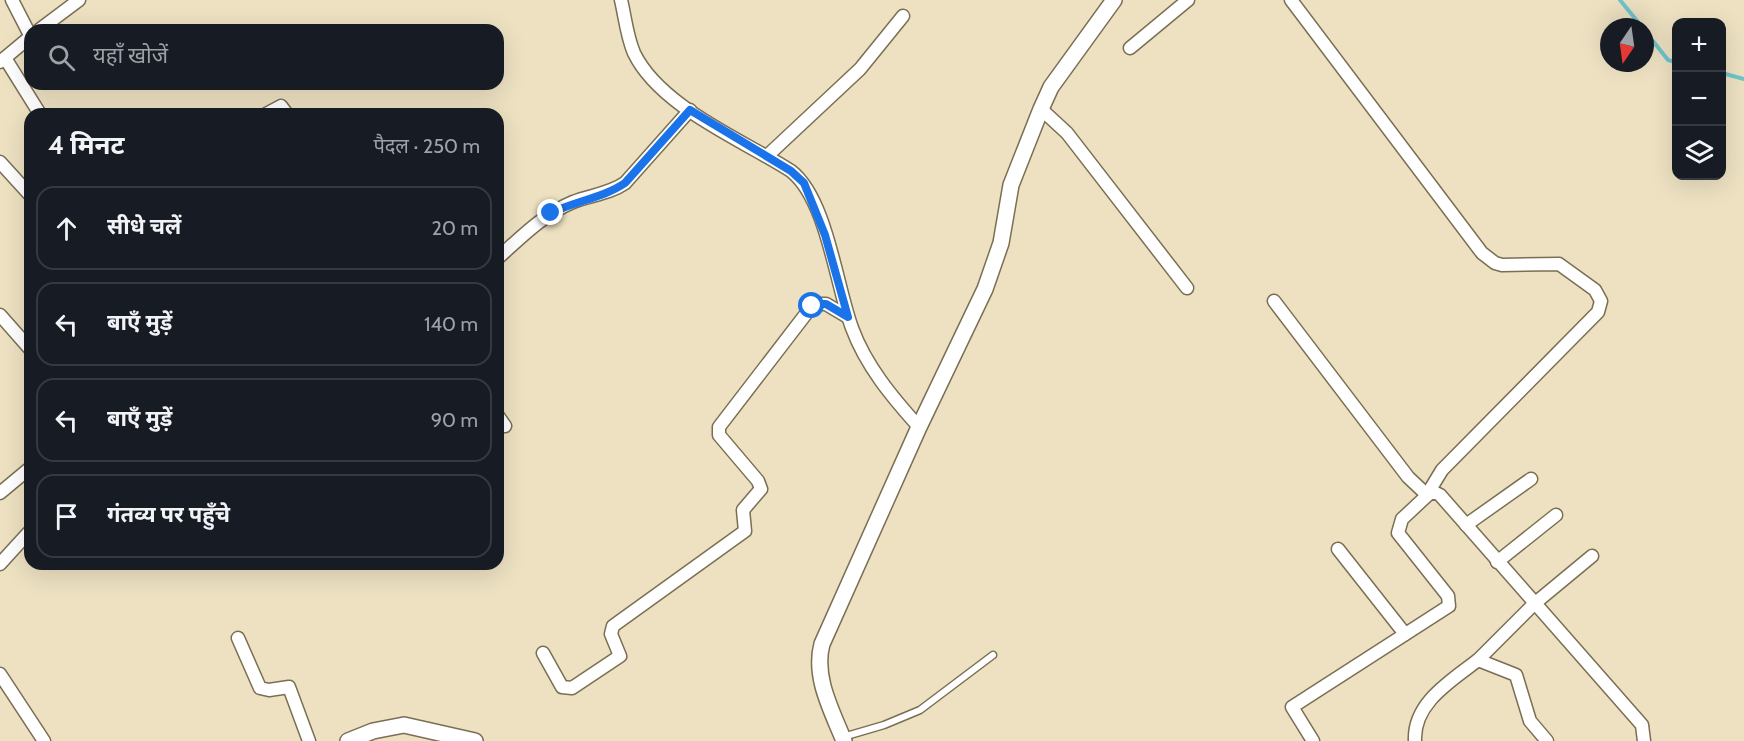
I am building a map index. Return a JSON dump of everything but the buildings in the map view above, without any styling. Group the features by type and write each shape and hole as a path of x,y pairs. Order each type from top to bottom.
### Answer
{"street":[{"path":"12,0 24,24"},
{"path":"47,24 79,0"},
{"path":"621,0 634,53 650,78 690,110 798,176 809,190 825,235 848,317 873,370 894,400 919,427"},
{"path":"844,739 819,675 819,657 853,572 985,289 1001,243 1011,185 1051,87 1114,0"},
{"path":"1130,48 1188,0"},
{"path":"1291,0 1482,254 1502,264 1559,264 1595,290 1601,301 1598,312 1442,470 1427,494 1399,522 1398,533 1448,596 1450,602 1446,609 1292,707 1313,741"},
{"path":"767,156 834,96 873,54 903,16"},
{"path":"24,41 3,60 36,108"},
{"path":"504,253 551,213 573,202 610,191 625,183 690,110"},
{"path":"1041,110 1067,133 1187,288"},
{"path":"0,162 24,188"},
{"path":"1274,301 1408,477 1427,494 1440,495 1642,725 1644,741"},
{"path":"543,652 562,687 572,688 620,656 611,634 613,626 745,531 743,510 761,489 758,481 719,435 719,428 812,306 826,304 848,317"},
{"path":"0,315 24,342"},
{"path":"0,493 24,473"},
{"path":"1466,525 1531,479"},
{"path":"1497,562 1556,515"},
{"path":"0,564 24,538"},
{"path":"1338,549 1405,634"},
{"path":"1415,741 1414,724 1433,696 1478,660 1534,604 1592,556"},
{"path":"238,638 260,688 268,690 289,687 309,741"},
{"path":"1478,660 1516,675 1530,721 1547,741"},
{"path":"0,674 44,741"},
{"path":"348,741 373,731 404,725 475,741"}],"lane":[{"path":"844,739 920,710 993,655"}],"waterway":[{"path":"1620,0 1635,18"},
{"path":"1654,42 1668,60 1672,61"},
{"path":"1726,74 1744,79"}],"route":[{"path":"551,213 573,202 617,189 625,183 690,110 791,171 809,190 825,235 848,317 826,304 820,303 812,306"}]}
